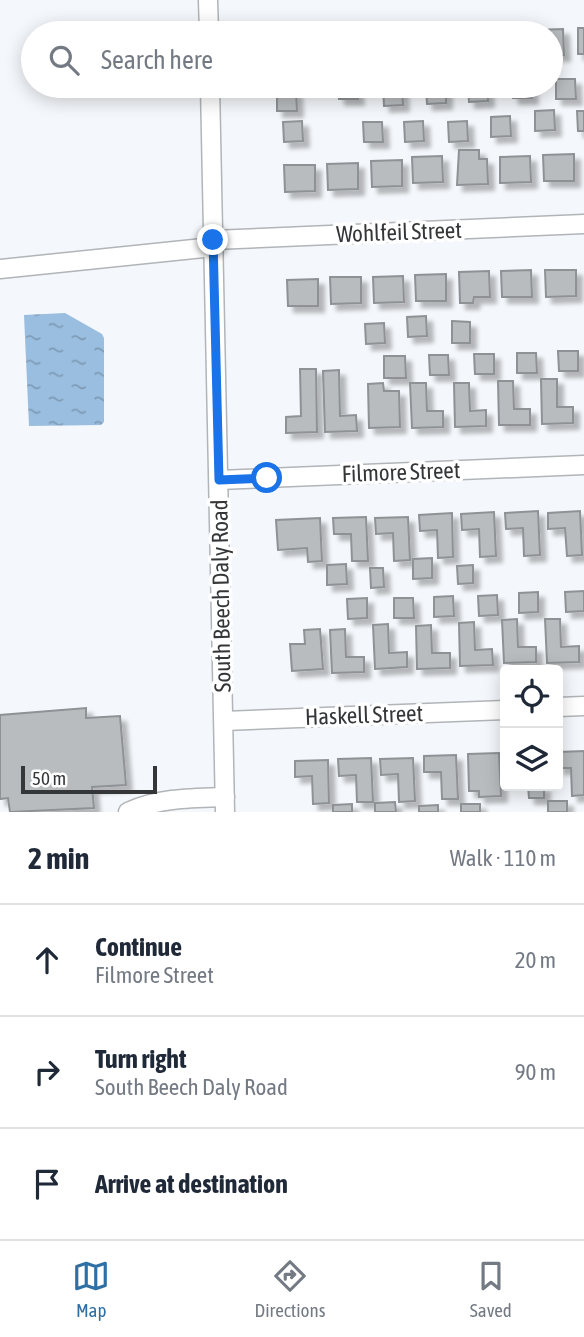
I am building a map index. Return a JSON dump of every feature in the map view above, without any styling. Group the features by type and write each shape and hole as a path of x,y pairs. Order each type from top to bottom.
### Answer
{"street":[{"path":"208,0 209,21"},
{"name":"South Beech Daly Road","path":"210,98 225,805"},
{"name":"Wohlfeil Street","path":"0,269 213,244 584,224"},
{"name":"Filmore Street","path":"219,480 584,465"},
{"path":"563,708 584,706"},
{"name":"Haskell Street","path":"224,721 500,710"},
{"path":"128,812 162,801 225,805"}],"water":[{"path":"65,313 102,334 104,338 104,422 101,425 29,426 24,315"}],"building":[{"path":"578,28 584,28 584,54 578,54"},
{"path":"563,79 575,79 576,99 556,99 563,98"},
{"path":"277,98 296,98 297,111 277,111"},
{"path":"384,98 403,98 403,105 384,106"},
{"path":"427,98 446,98 446,103 427,104"},
{"path":"469,98 488,98 488,101 469,102"},
{"path":"554,110 555,130 535,131 535,111"},
{"path":"577,111 584,111 584,131 578,131"},
{"path":"510,116 511,136 491,137 491,117"},
{"path":"302,121 303,141 284,142 283,122"},
{"path":"423,121 424,141 405,142 404,122"},
{"path":"467,121 468,141 449,142 448,122"},
{"path":"363,122 382,122 383,142 364,142"},
{"path":"459,150 479,150 479,159 487,159 488,184 457,185"},
{"path":"574,154 574,181 544,181 543,155"},
{"path":"442,156 443,182 413,183 412,157"},
{"path":"530,156 531,182 500,183 500,157"},
{"path":"402,160 402,186 372,187 371,161"},
{"path":"358,163 358,189 328,190 327,164"},
{"path":"284,165 315,165 315,191 285,192"},
{"path":"531,270 532,297 502,297 501,271"},
{"path":"545,270 576,270 576,296 546,297"},
{"path":"489,271 490,297 474,297 473,303 460,303 459,272"},
{"path":"446,274 446,301 416,301 415,275"},
{"path":"403,276 404,302 374,303 373,277"},
{"path":"330,277 361,277 361,303 331,304"},
{"path":"318,279 318,306 288,306 287,280"},
{"path":"426,316 427,336 408,337 407,317"},
{"path":"452,321 470,322 470,343 452,343"},
{"path":"384,323 385,343 366,344 365,324"},
{"path":"558,351 578,351 578,371 559,371"},
{"path":"517,353 536,353 537,373 517,373"},
{"path":"474,354 494,354 494,374 475,374"},
{"path":"429,355 448,355 449,375 430,375"},
{"path":"384,356 405,356 406,378 384,378"},
{"path":"300,369 316,369 317,432 286,433 286,417 301,416"},
{"path":"339,370 340,416 356,415 357,431 325,432 323,371"},
{"path":"541,379 557,379 557,407 573,407 573,423 542,424"},
{"path":"498,381 513,381 514,409 530,409 530,425 499,425"},
{"path":"383,383 384,391 399,391 400,427 369,428 368,384"},
{"path":"410,383 426,383 427,411 443,411 443,427 412,428"},
{"path":"454,383 469,383 470,411 486,410 486,426 455,427"},
{"path":"538,511 540,555 524,556 523,528 506,529 505,513"},
{"path":"580,511 582,555 567,556 565,528 548,529 548,513"},
{"path":"494,512 496,556 480,557 479,529 462,530 461,514"},
{"path":"452,513 453,557 438,558 437,530 420,531 419,515"},
{"path":"366,517 368,561 352,561 351,534 334,534 333,518"},
{"path":"408,517 410,560 394,561 393,533 376,534 375,518"},
{"path":"320,518 322,561 308,562 307,548 278,550 276,520"},
{"path":"432,558 432,578 413,579 413,559"},
{"path":"346,564 347,584 327,585 327,565"},
{"path":"473,565 473,583 458,584 457,566"},
{"path":"370,568 383,568 384,587 371,588"},
{"path":"584,591 584,611 566,612 565,592"},
{"path":"538,592 538,612 519,613 519,593"},
{"path":"497,595 498,615 479,616 478,596"},
{"path":"453,596 454,616 434,617 434,597"},
{"path":"367,598 367,618 348,619 347,599"},
{"path":"394,598 413,598 414,618 394,618"},
{"path":"517,619 518,647 536,647 536,662 504,663 502,620"},
{"path":"545,619 560,619 561,647 579,646 579,662 547,663"},
{"path":"474,622 475,650 492,649 493,665 460,666 459,623"},
{"path":"388,624 389,653 407,652 407,667 375,669 373,625"},
{"path":"431,625 432,653 450,653 450,668 417,669 416,626"},
{"path":"320,629 323,669 292,671 290,644 305,644 304,630"},
{"path":"345,629 346,657 364,657 364,672 332,673 330,630"},
{"path":"86,708 86,718 120,716 126,785 92,787 94,808 10,812 8,798 0,799 0,715"},
{"path":"584,751 584,795 572,796 571,768 563,768 563,752"},
{"path":"499,753 501,796 479,797 479,791 469,791 468,754"},
{"path":"456,755 458,799 442,799 441,772 424,772 424,756"},
{"path":"371,758 373,802 357,802 356,775 339,776 338,759"},
{"path":"413,758 415,801 399,802 398,774 381,775 380,759"},
{"path":"328,760 329,803 313,804 312,776 295,777 295,761"},
{"path":"528,791 544,791 544,798 529,798"},
{"path":"548,801 567,801 567,812 548,812"},
{"path":"395,802 396,812 375,812 375,803"},
{"path":"352,804 352,812 333,812 333,805"},
{"path":"461,804 480,804 480,812 461,812"},
{"path":"438,805 438,812 419,812 419,806"}],"route":[{"path":"213,240 219,480 267,478"}]}
